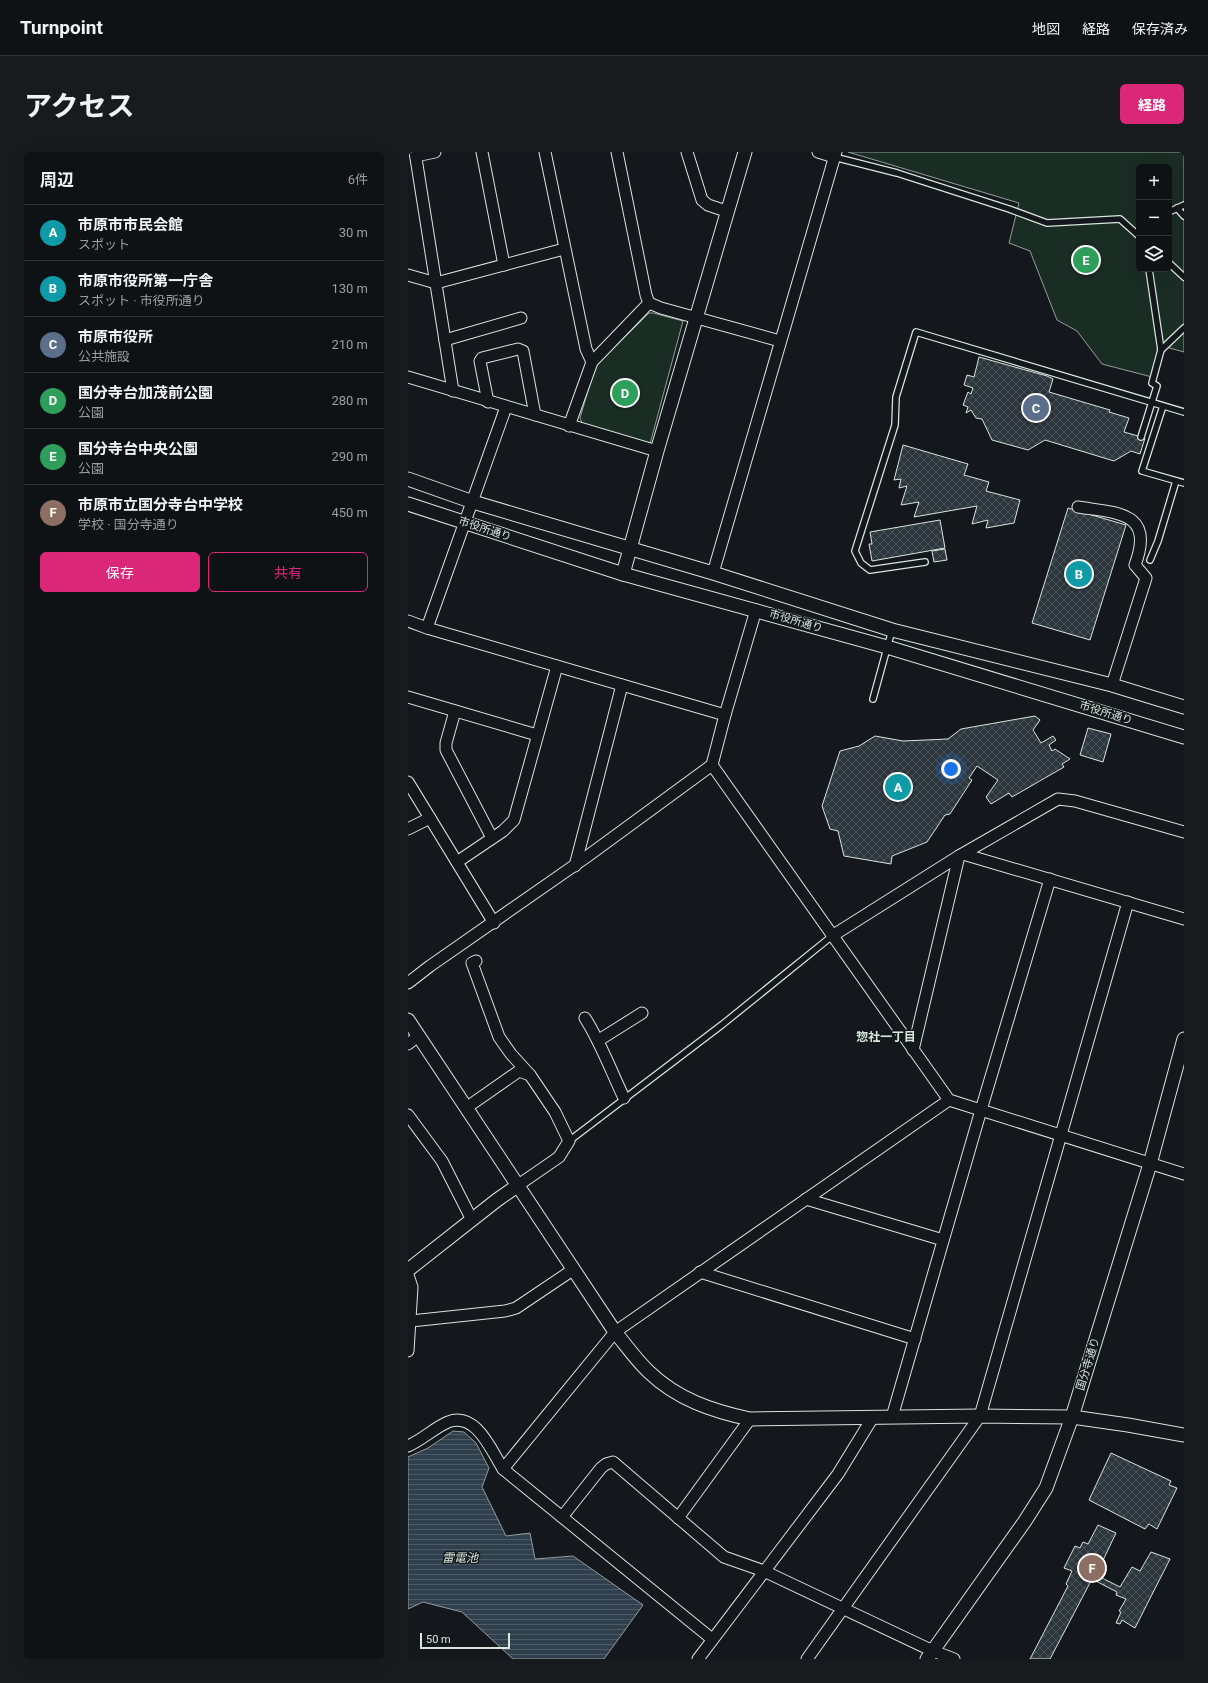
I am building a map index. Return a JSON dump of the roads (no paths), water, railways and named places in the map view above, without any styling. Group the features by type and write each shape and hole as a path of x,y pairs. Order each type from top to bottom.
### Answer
{"street":[{"path":"435,152 415,154 453,391"},
{"path":"482,152 504,265"},
{"path":"545,152 586,349 592,362"},
{"path":"617,152 646,295 649,303 661,308 780,341"},
{"path":"686,152 702,200 708,205 726,212"},
{"path":"623,574 726,212 745,152"},
{"path":"713,573 835,154 818,152"},
{"path":"408,275 436,282 564,249"},
{"path":"569,426 592,362 649,303"},
{"path":"445,340 521,318"},
{"path":"488,402 480,361 482,358 518,349 523,351 535,416"},
{"path":"408,377 535,416 657,451"},
{"path":"427,628 506,407"},
{"name":"市役所通り","path":"408,479 473,502 713,573 892,630 1112,685 1184,707"},
{"name":"市役所通り","path":"408,504 623,574 887,647 1184,737"},
{"path":"1078,507 1112,512 1132,520 1142,536 1140,552 1135,565 1146,578 1112,685"},
{"path":"408,983 468,939 494,923 575,866 712,765 756,610"},
{"path":"408,621 427,628 725,715"},
{"path":"457,862 503,831 514,820 557,666"},
{"path":"575,866 622,685"},
{"path":"408,697 537,735"},
{"path":"455,711 446,743 446,750 492,838"},
{"path":"712,765 948,1100 1184,1174"},
{"path":"408,782 494,923"},
{"path":"832,936 961,855 1058,799 1075,800 1184,832"},
{"path":"408,829 430,818"},
{"path":"961,855 1184,918"},
{"path":"913,1050 961,855"},
{"path":"892,1417 1050,879"},
{"path":"807,1659 980,1416 1128,902"},
{"path":"408,1270 517,1186 559,1157 569,1141 555,1112 530,1075 511,1054 499,1037 472,963 476,961"},
{"path":"598,1040 642,1014"},
{"path":"586,1018 598,1040 624,1098"},
{"path":"408,1020 413,1040 466,1108 615,1332 649,1372 684,1398 722,1413 750,1419 980,1416 1072,1417 1183,1433"},
{"name":"国分寺通り","path":"930,1655 1025,1521 1046,1488 1072,1417 1150,1164 1184,1039"},
{"path":"466,1108 519,1072 530,1075"},
{"path":"503,1469 615,1332 948,1100"},
{"path":"410,1120 442,1161 472,1220"},
{"path":"806,1199 943,1240"},
{"path":"411,1321 505,1311 516,1308 574,1269"},
{"path":"700,1272 915,1339"},
{"path":"408,1275 412,1287 408,1351"},
{"path":"698,1659 838,1474 873,1417"},
{"path":"678,1518 750,1419"},
{"path":"408,1446 448,1422 464,1420 477,1428 503,1469 712,1639"},
{"path":"562,1517 601,1468 606,1464 613,1462 724,1557 764,1572 843,1609 930,1655 954,1659"}],"lane":[{"path":"835,154 1009,209 1047,223 1120,219 1136,233"},
{"path":"1172,210 1184,205"},
{"path":"1177,208 1184,216"},
{"path":"1172,266 1184,277"},
{"path":"1142,437 1157,386 1152,383 1161,350 1149,272"},
{"path":"1161,350 1184,328"},
{"path":"925,562 870,570 860,563 855,551 895,425 896,397 916,332 1184,412"},
{"path":"1163,406 1142,471 1184,484"},
{"path":"1150,560 1158,541 1176,481"},
{"path":"873,699 892,630"},
{"path":"569,1141 735,1014 832,936"}],"water":[{"name":"雷電池","path":"453,1431 464,1432 476,1443 489,1468 482,1487 506,1536 530,1533 535,1559 573,1556 643,1605 604,1659 513,1659 462,1612 423,1602 408,1609 408,1457 428,1448"}],"place":[{"name":"国分寺台中央公園","path":"1086,260"},
{"name":"国分寺台加茂前公園","path":"625,393"},
{"name":"市原市役所","path":"1036,408"},
{"name":"市原市役所第一庁舎","path":"1079,574"},
{"name":"市原市市民会館","path":"898,787"},
{"name":"市原市立国分寺台中学校","path":"1092,1568"}],"district":[{"name":"惣社一丁目","path":"886,1037"}]}
